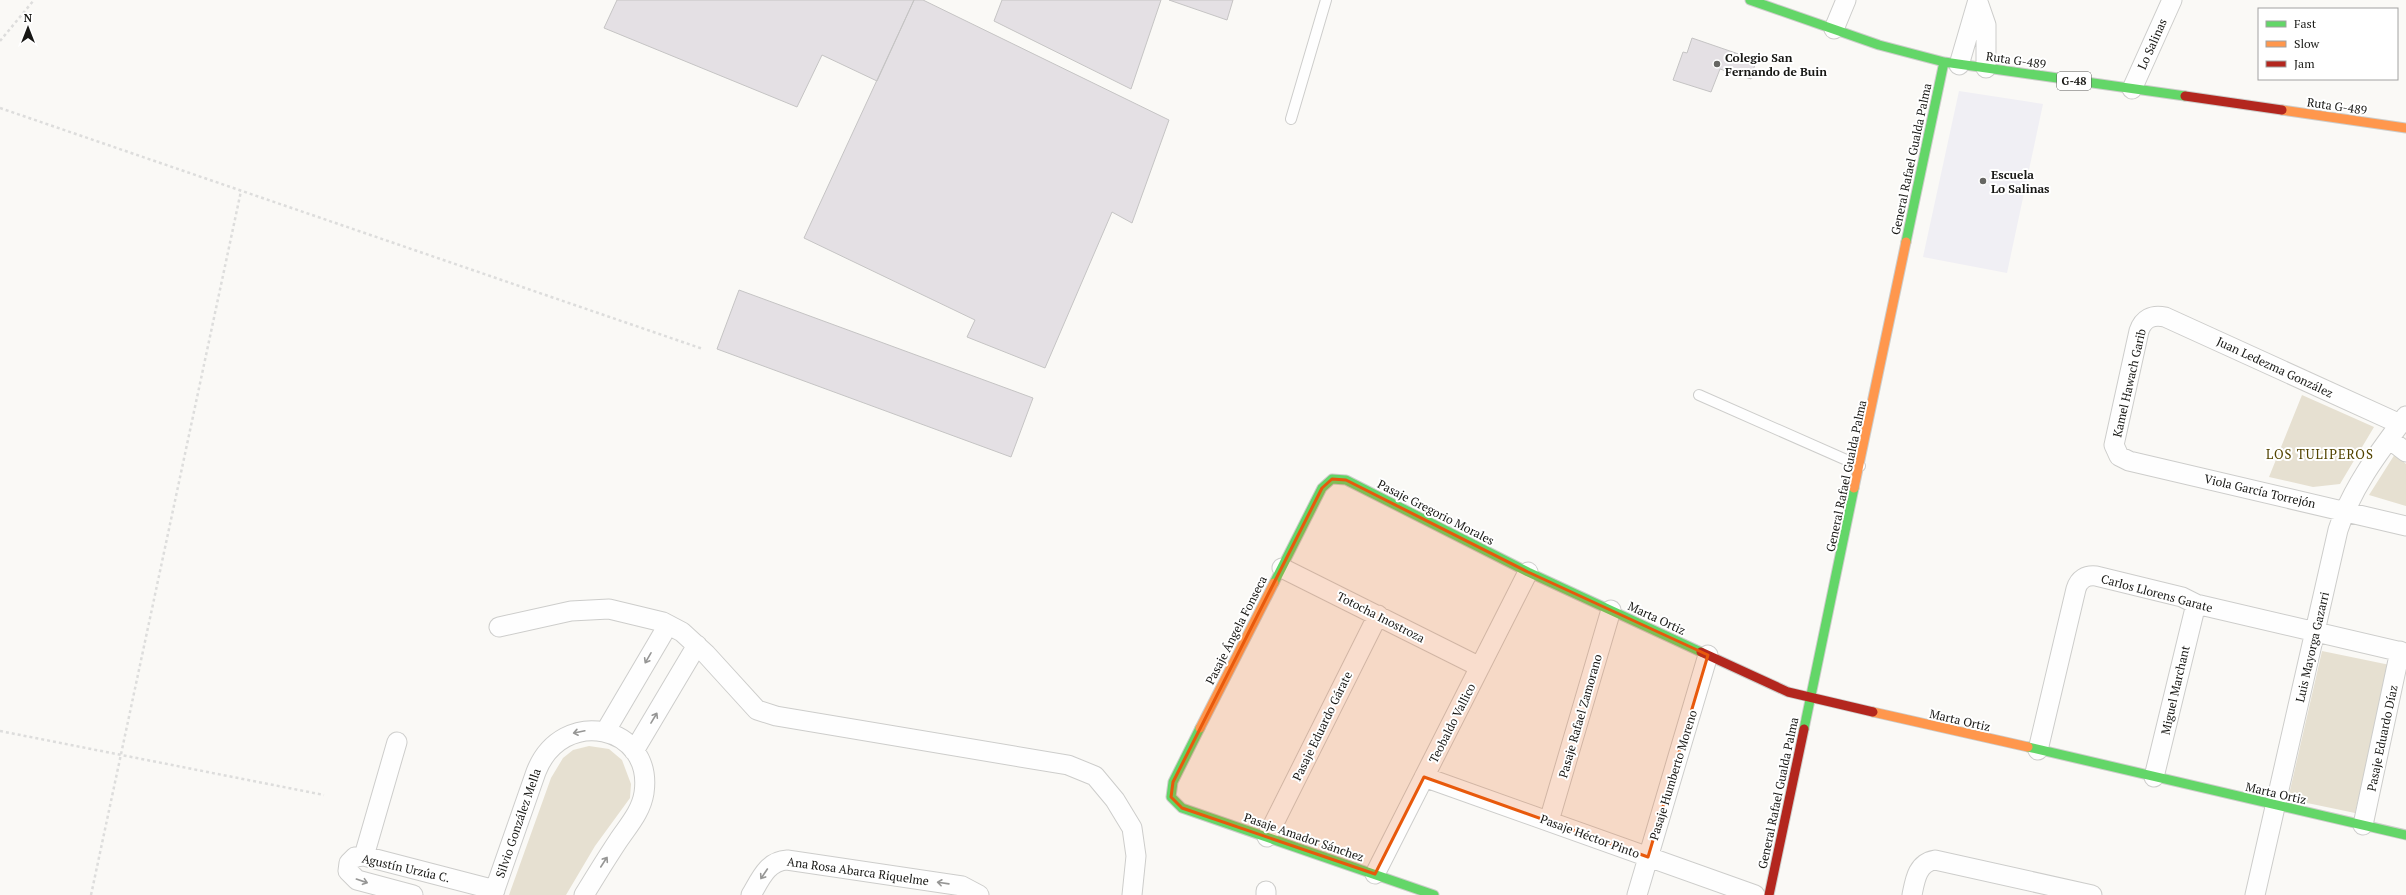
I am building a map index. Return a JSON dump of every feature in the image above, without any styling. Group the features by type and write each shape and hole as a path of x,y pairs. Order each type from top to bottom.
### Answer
{"street":[{"name":"Ruta G-489","path":"1750,0 1908,54 1951,64 2132,89 2405,130"},
{"path":"1834,29 1846,0"},
{"name":"Lo Salinas","path":"2132,89 2172,0"},
{"path":"1951,64 1978,1"},
{"path":"1978,1 1986,25 1986,68"},
{"name":"General Rafael Gualda Palma","path":"1769,895 1809,698 1951,64"},
{"name":"Juan Ledezma González","path":"2149,318 2165,317 2398,426 2406,452"},
{"name":"Kamel Hawach Garib","path":"2116,452 2115,438 2139,331 2141,326 2149,318"},
{"name":"Luis Mayorga Gazarri","path":"2255,895 2344,511 2370,466 2398,426"},
{"name":"Viola García Torrejón","path":"2116,452 2129,461 2406,526"},
{"name":"Pasaje Ángela Fonseca","path":"1171,797 1173,782 1322,488 1332,479"},
{"name":"Pasaje Gregorio Morales","path":"1332,479 1346,480 1528,572"},
{"name":"Totocha Inostroza","path":"1282,568 1480,667"},
{"name":"Marta Ortiz","path":"1528,572 1788,692 2406,835"},
{"name":"Teobaldo Vallico","path":"1375,874 1528,572"},
{"name":"Carlos Llorens Garate","path":"2038,750 2076,589 2080,581 2088,576 2096,576 2182,597 2196,604 2403,652"},
{"name":"Miguel Marchant","path":"2154,777 2196,604"},
{"path":"499,627 571,611 609,609 668,625 682,632 697,645 757,710 776,716 1068,765 1094,776 1115,800 1132,828 1136,856 1132,895"},
{"name":"Pasaje Rafael Zamorano","path":"1549,821 1611,610"},
{"name":"Pasaje Eduardo Gárate","path":"1267,837 1378,615"},
{"path":"605,732 668,625"},
{"path":"634,751 697,645"},
{"name":"Pasaje Eduardo Díaz","path":"2363,825 2403,652"},
{"name":"Pasaje Humberto Moreno","path":"1637,895 1708,655"},
{"name":"Silvio González Mella","path":"494,892 536,772 544,755 552,746 571,734 591,730 605,732 624,742 634,751 643,770 645,781 642,802 634,818 584,895"},
{"path":"364,856 397,742"},
{"name":"Pasaje Héctor Pinto","path":"1424,777 1755,895"},
{"name":"Pasaje Amador Sánchez","path":"1171,797 1182,808 1434,895"},
{"name":"Agustín Urzúa C.","path":"413,895 354,878 348,871 349,863 355,857 364,856 494,892"},
{"name":"Ana Rosa Abarca Riquelme","path":"750,895 770,866 781,860 787,860 962,886 979,895"},
{"path":"1912,895 1918,871 1925,863 1940,860 2092,895"}],"lane":[{"path":"1291,119 1326,0"},
{"path":"1700,395 1860,466"}],"path":[{"path":"0,41 34,0"},
{"path":"0,108 703,349"},
{"path":"91,895 241,191"},
{"path":"0,731 324,794"}],"highlighted area":[{"path":"1332,479 1346,480 1528,572 1708,655 1648,857 1424,777 1375,874 1182,808 1171,797 1173,782 1322,488"}],"shaded area":[{"name":"Escuela Lo Salinas","path":"1959,91 2043,104 2007,273 1923,257"},
{"path":"2302,395 2374,427 2340,484 2313,487 2269,477"},
{"path":"2395,454 2406,464 2406,506 2369,495"},
{"path":"2322,651 2390,665 2355,813 2288,799"},
{"path":"589,746 609,749 622,760 631,784 630,798 595,846 566,895 509,895 551,778 563,758 573,750"}],"building":[{"path":"617,0 914,0 877,81 822,55 797,107 604,28"},
{"path":"914,0 923,0 1169,120 1132,223 1112,212 1045,368 967,337 975,320 804,238"},
{"path":"1002,0 1161,0 1131,89 994,21"},
{"path":"1169,0 1233,0 1227,20"},
{"name":"Colegio San Fernando de Buin","path":"1692,38 1756,60 1751,79 1720,69 1711,92 1673,80 1683,52 1687,53"},
{"path":"739,290 1033,398 1011,457 717,349"}],"traffic: fast":[{"path":"1750,0 1879,45 1944,62 2185,96"},
{"path":"1906,242 1944,62"},
{"path":"1274,583 1322,488 1332,479 1346,480 1528,572 1701,652"},
{"path":"1804,729 1854,488"},
{"path":"1200,728 1173,782 1171,797 1182,808 1434,895"},
{"path":"2028,747 2406,835"}],"traffic: slow":[{"path":"2282,110 2406,128"},
{"path":"1854,488 1906,242"},
{"path":"1200,728 1274,583"},
{"path":"1873,712 2028,747"}],"traffic: jam":[{"path":"2185,96 2282,110"},
{"path":"1701,652 1788,692 1873,712"},
{"path":"1769,895 1804,729"}],"place":[{"name":"Colegio San Fernando de Buin","path":"1717,64"},
{"name":"Escuela Lo Salinas","path":"1983,181"}],"district":[{"name":"LOS TULIPEROS","path":"2320,454"}]}
